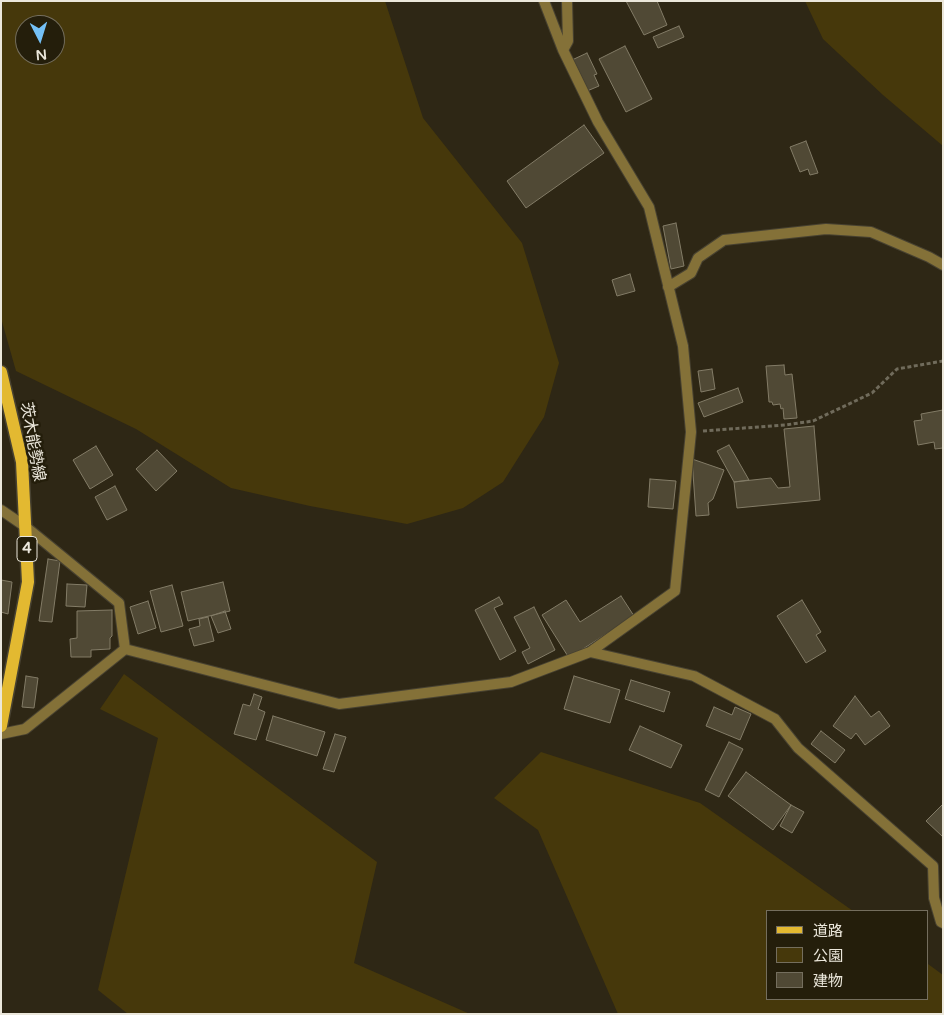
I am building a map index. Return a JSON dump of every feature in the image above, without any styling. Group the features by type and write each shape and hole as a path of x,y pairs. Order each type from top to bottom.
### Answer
{"main road":[{"name":"茨木能勢線","path":"1,372 22,462 28,582 1,726"}],"street":[{"path":"125,649 339,704 511,682 590,652 676,591 691,432 682,346 649,207 598,122 563,50 544,1"},
{"path":"563,50 568,41 567,1"},
{"path":"668,287 691,273 698,258 724,240 817,230 871,232 943,265"},
{"path":"1,510 26,527 119,603 125,649"},
{"path":"1,734 24,729 125,649"},
{"path":"590,652 694,676 775,719 798,748 933,866 934,898 941,922 943,923"}],"path":[{"path":"691,432 813,421 872,393 897,369 943,361"}],"green space":[{"path":"1,1 385,1 423,118 522,243 559,363 544,417 503,482 463,508 407,524 310,506 231,488 136,429 16,371 1,318"},
{"path":"805,1 943,1 943,146 883,95 823,39"},
{"path":"124,674 377,862 354,963 470,1014 128,1014 98,990 158,738 100,709"},
{"path":"541,752 700,803 852,910 766,910 766,1000 929,1000 929,965 943,975 943,1014 618,1014 538,830 494,798"}],"building":[{"path":"626,1 657,1 667,25 644,35"},
{"path":"679,26 684,37 658,48 653,37"},
{"path":"625,46 652,99 626,112 599,59"},
{"path":"587,53 597,74 594,75 599,86 587,91 572,60"},
{"path":"584,125 604,153 526,208 507,181"},
{"path":"806,141 818,173 810,175 808,169 800,172 790,147"},
{"path":"676,223 684,266 671,269 663,226"},
{"path":"630,274 635,291 617,296 612,280"},
{"path":"784,365 785,375 792,374 797,418 784,419 783,408 781,409 780,404 773,405 772,402 769,402 766,366"},
{"path":"712,369 715,389 701,392 698,371"},
{"path":"738,388 743,402 704,417 698,403"},
{"path":"943,410 943,448 935,449 934,442 918,445 914,421 922,420 921,414"},
{"path":"814,426 820,500 737,508 734,482 771,478 778,488 790,487 784,429"},
{"path":"729,445 749,480 734,482 717,451"},
{"path":"96,446 113,475 90,489 73,460"},
{"path":"157,450 177,471 156,491 136,469"},
{"path":"692,459 724,470 713,499 708,503 709,515 696,516"},
{"path":"650,479 676,481 673,509 648,507"},
{"path":"115,486 127,510 107,520 95,497"},
{"path":"48,559 60,561 52,622 39,621"},
{"path":"1,580 12,582 8,614 1,612"},
{"path":"223,582 230,611 188,621 181,592"},
{"path":"67,584 87,585 85,607 66,606"},
{"path":"172,585 183,626 161,632 150,591"},
{"path":"621,596 634,616 569,658 542,615 566,600 580,622"},
{"path":"499,597 503,604 494,608 516,651 500,660 475,610"},
{"path":"802,600 821,632 816,635 826,651 806,663 777,616"},
{"path":"148,601 156,628 138,634 130,607"},
{"path":"534,607 555,650 528,664 522,652 530,648 514,617"},
{"path":"112,610 110,649 91,650 91,657 71,657 70,639 77,638 77,611"},
{"path":"225,611 231,629 218,633 211,616"},
{"path":"208,617 214,641 194,646 189,629 200,626 199,619"},
{"path":"26,676 38,678 34,708 22,707"},
{"path":"574,676 620,690 610,723 564,709"},
{"path":"631,680 670,692 664,712 625,699"},
{"path":"254,694 262,697 258,709 265,712 256,740 234,734 243,704 250,706"},
{"path":"855,696 871,717 879,711 890,726 865,745 856,733 851,739 833,726"},
{"path":"714,707 732,715 735,707 751,714 740,740 706,726"},
{"path":"273,716 325,732 317,756 266,740"},
{"path":"640,726 682,745 671,768 629,750"},
{"path":"821,731 845,750 835,763 811,744"},
{"path":"335,734 346,737 334,772 323,769"},
{"path":"729,742 743,749 719,797 705,790"},
{"path":"746,772 791,805 773,830 728,796"},
{"path":"943,804 943,837 926,821"},
{"path":"791,805 804,812 792,833 780,826"}]}
